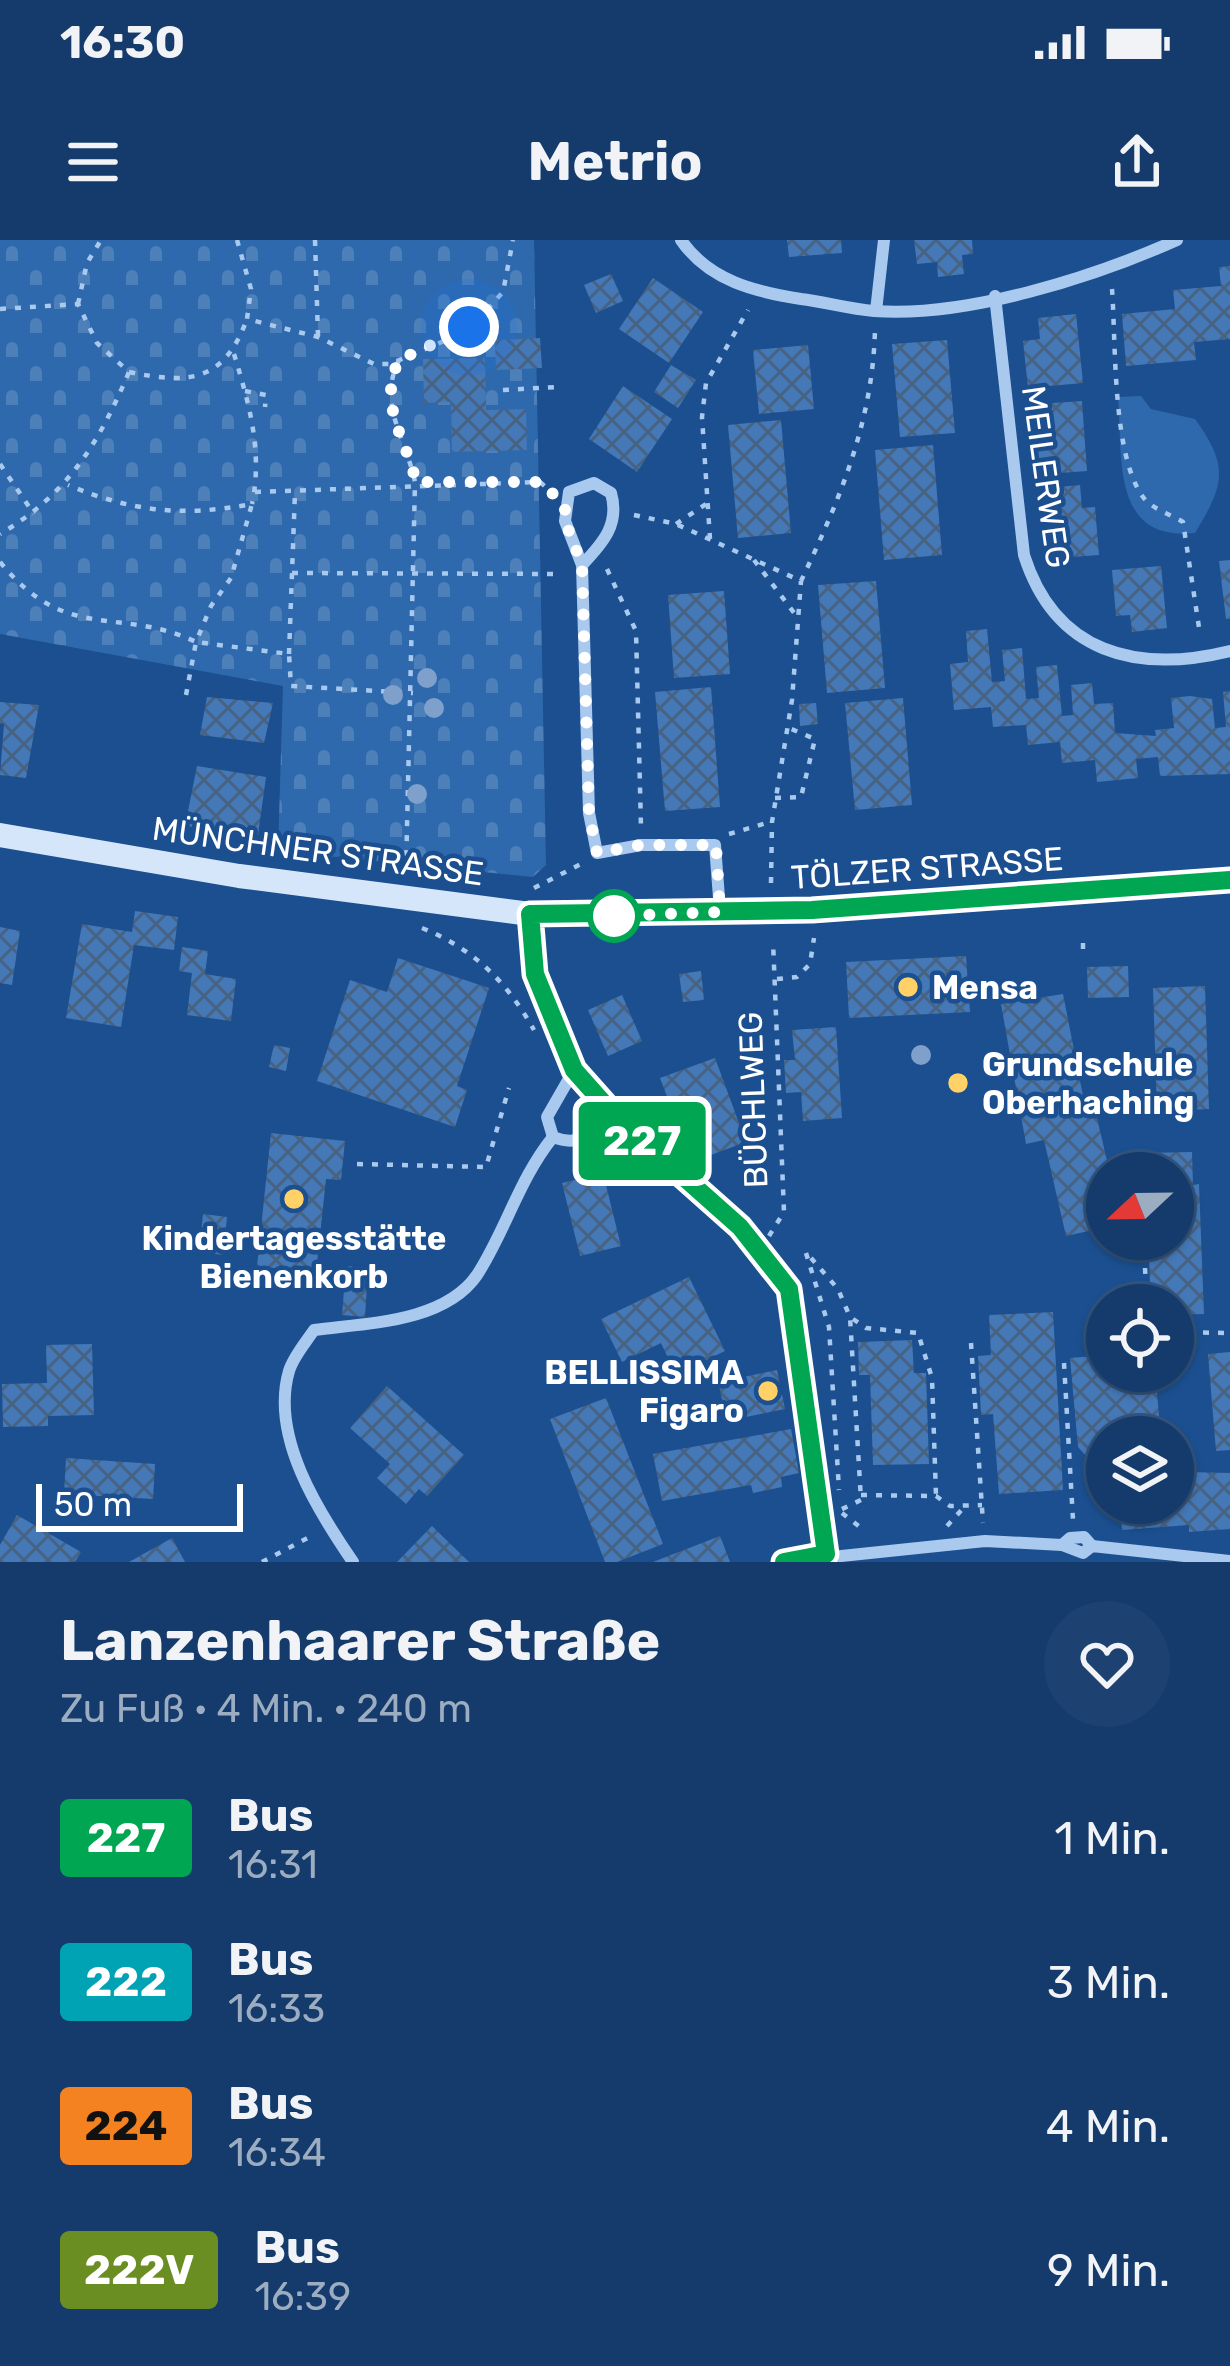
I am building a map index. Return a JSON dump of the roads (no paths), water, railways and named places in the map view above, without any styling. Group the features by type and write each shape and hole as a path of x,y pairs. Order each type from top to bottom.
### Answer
{"main road":[{"name":"MÜNCHNER STRASSE","path":"0,835 239,876 628,916"},
{"name":"TÖLZER STRASSE","path":"628,916 1230,880"}],"street":[{"path":"681,240 706,267 756,293 876,311 937,308 995,296 1110,266 1177,240"},
{"path":"876,311 884,240"},
{"name":"MEILERWEG","path":"995,296 1024,555 1035,589 1080,638 1114,655 1204,657 1230,651"},
{"path":"582,570 604,542 617,512 611,493 594,483 568,492 565,521 582,570 589,813 597,853 641,845 716,845 720,912"},
{"path":"527,904 535,974 574,1070 614,1115 760,1251 789,1289 826,1554"},
{"path":"554,1137 548,1117 574,1070"},
{"path":"554,1137 569,1143 587,1138 614,1115"},
{"path":"353,1562 329,1527 286,1428 289,1370 314,1330 409,1317 449,1299 475,1278 532,1163 554,1137"},
{"path":"784,1562 985,1541 1068,1541 1083,1553 1092,1546 1230,1561"}],"place":[{"name":"Mensa","path":"908,987"},
{"name":"Grundschule Oberhaching","path":"958,1083"},
{"name":"Kindertagesstätte Bienenkorb","path":"294,1199"},
{"name":"BELLISSIMA Figaro","path":"768,1391"}]}
